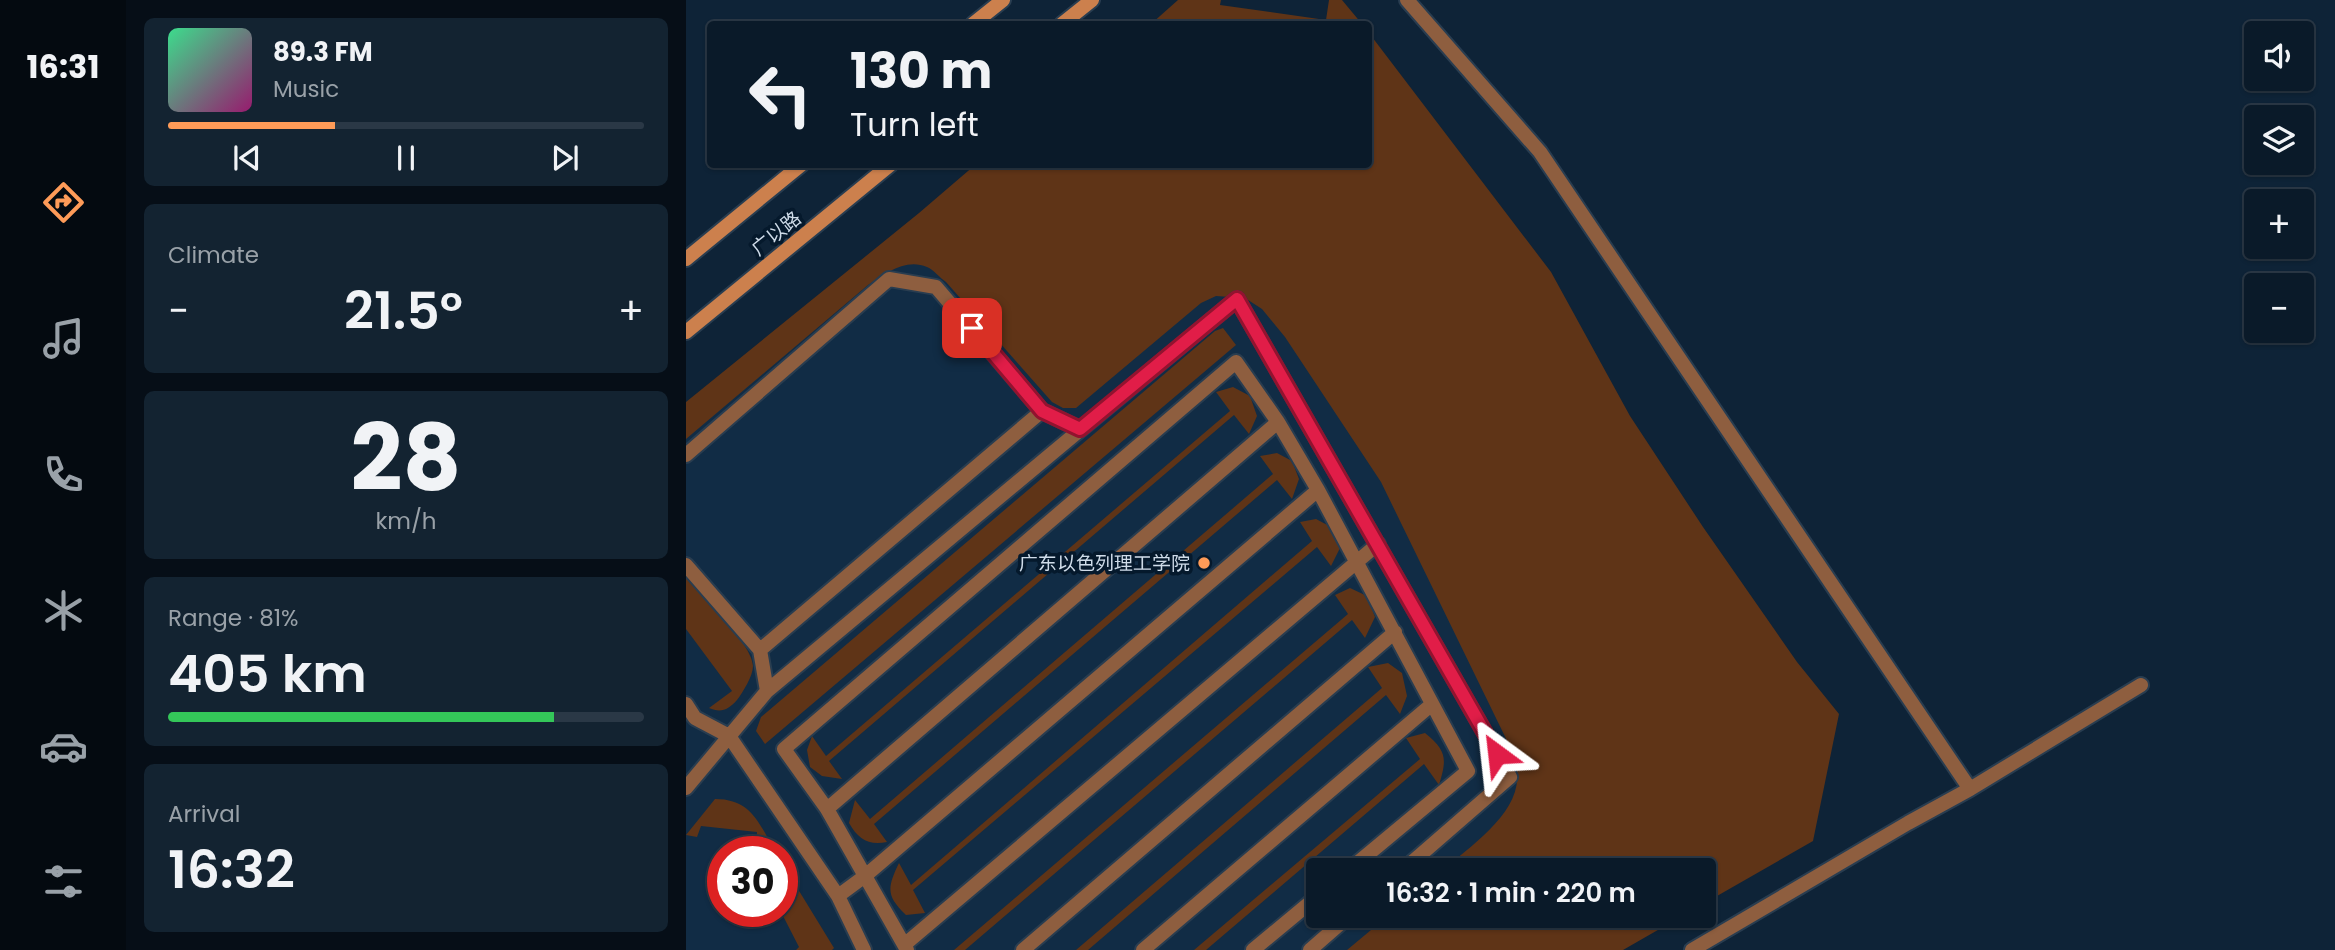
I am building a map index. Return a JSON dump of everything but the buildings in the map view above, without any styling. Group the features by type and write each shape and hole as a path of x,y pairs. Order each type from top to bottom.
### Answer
{"main road":[{"path":"977,21 1003,0"},
{"path":"1066,21 1092,0"},
{"name":"广以路","path":"686,259 797,168"},
{"name":"广以路","path":"686,332 886,168"}],"street":[{"path":"1407,0 1540,152 1970,789"},
{"path":"686,455 889,279 936,287 1042,411 1080,429"},
{"path":"686,788 767,691 1237,299 1510,778 1417,858"},
{"path":"1363,858 1468,771 1431,705 1395,632 1357,562 1318,490 1278,422 1236,362 784,749 827,809 905,948 1357,562 1378,544"},
{"path":"760,650 1042,411"},
{"path":"827,809 1278,422"},
{"path":"838,896 865,876 1318,490"},
{"path":"686,565 760,650 767,691"},
{"path":"1023,950 1395,632"},
{"path":"1692,950 1970,789 2141,685"},
{"path":"686,704 690,722 729,736 838,896 864,950"},
{"path":"1143,950 1431,705"},
{"path":"1253,950 1306,906"},
{"path":"1310,950 1335,928"}],"shaded area":[{"path":"1178,0 1221,0 1220,5 1326,20 1329,0 1342,0 1360,21 1154,21"},
{"path":"1372,37 1551,272 1630,416 1797,662 1839,714 1813,841 1716,897 1716,858 1457,858 1490,829 1510,804 1517,776 1513,753 1381,482 1285,337 1262,309 1245,298 1216,296 1201,303 1076,408 1063,408 1052,402 946,282 927,267 911,264 888,272 868,285 686,439 686,402 972,168 1372,168"},
{"name":"广东以色列理工学院","path":"1334,168 1370,168 1697,858 1306,858 1306,928 1638,928 1598,950 686,950 686,408 926,216"},
{"path":"1223,328 1236,345 765,744 756,731 761,717 1215,331"},
{"path":"1233,387 1250,396 1257,416 1249,434 1234,415 829,761 842,779 822,776 810,767 807,750 812,736 826,756 1230,411 1216,392"},
{"path":"1277,453 1292,461 1299,479 1292,499 1277,480 874,824 887,842 869,842 856,833 849,823 855,800 870,819 1273,474 1260,456"},
{"path":"1316,519 1333,528 1340,548 1331,566 1317,547 913,890 925,913 906,915 899,908 890,891 899,863 911,885 1312,541 1300,522"},
{"path":"686,575 736,633 751,657 753,670 747,684 737,700 724,710 709,708 732,691 686,629"},
{"path":"1350,588 1367,596 1375,617 1365,638 1352,620 965,950 954,950 1348,614 1335,595"},
{"path":"1388,663 1402,673 1407,696 1400,714 1386,695 1088,950 1076,950 1382,688 1368,667"},
{"path":"1425,733 1438,745 1444,762 1439,785 1424,764 1314,858 1306,858 1306,865 1206,950 1194,950 1420,759 1406,738"},
{"path":"715,799 728,800 746,808 767,836 757,836 757,832 701,826 697,837 686,835"},
{"path":"798,889 834,948 796,950 799,947 789,927 798,927"},
{"path":"1373,928 1661,928 1623,950 1347,950"}],"place":[{"name":"广东以色列理工学院","path":"1204,563"}],"route":[{"path":"972,328 1042,411 1080,429 1237,299 1497,754"}]}
